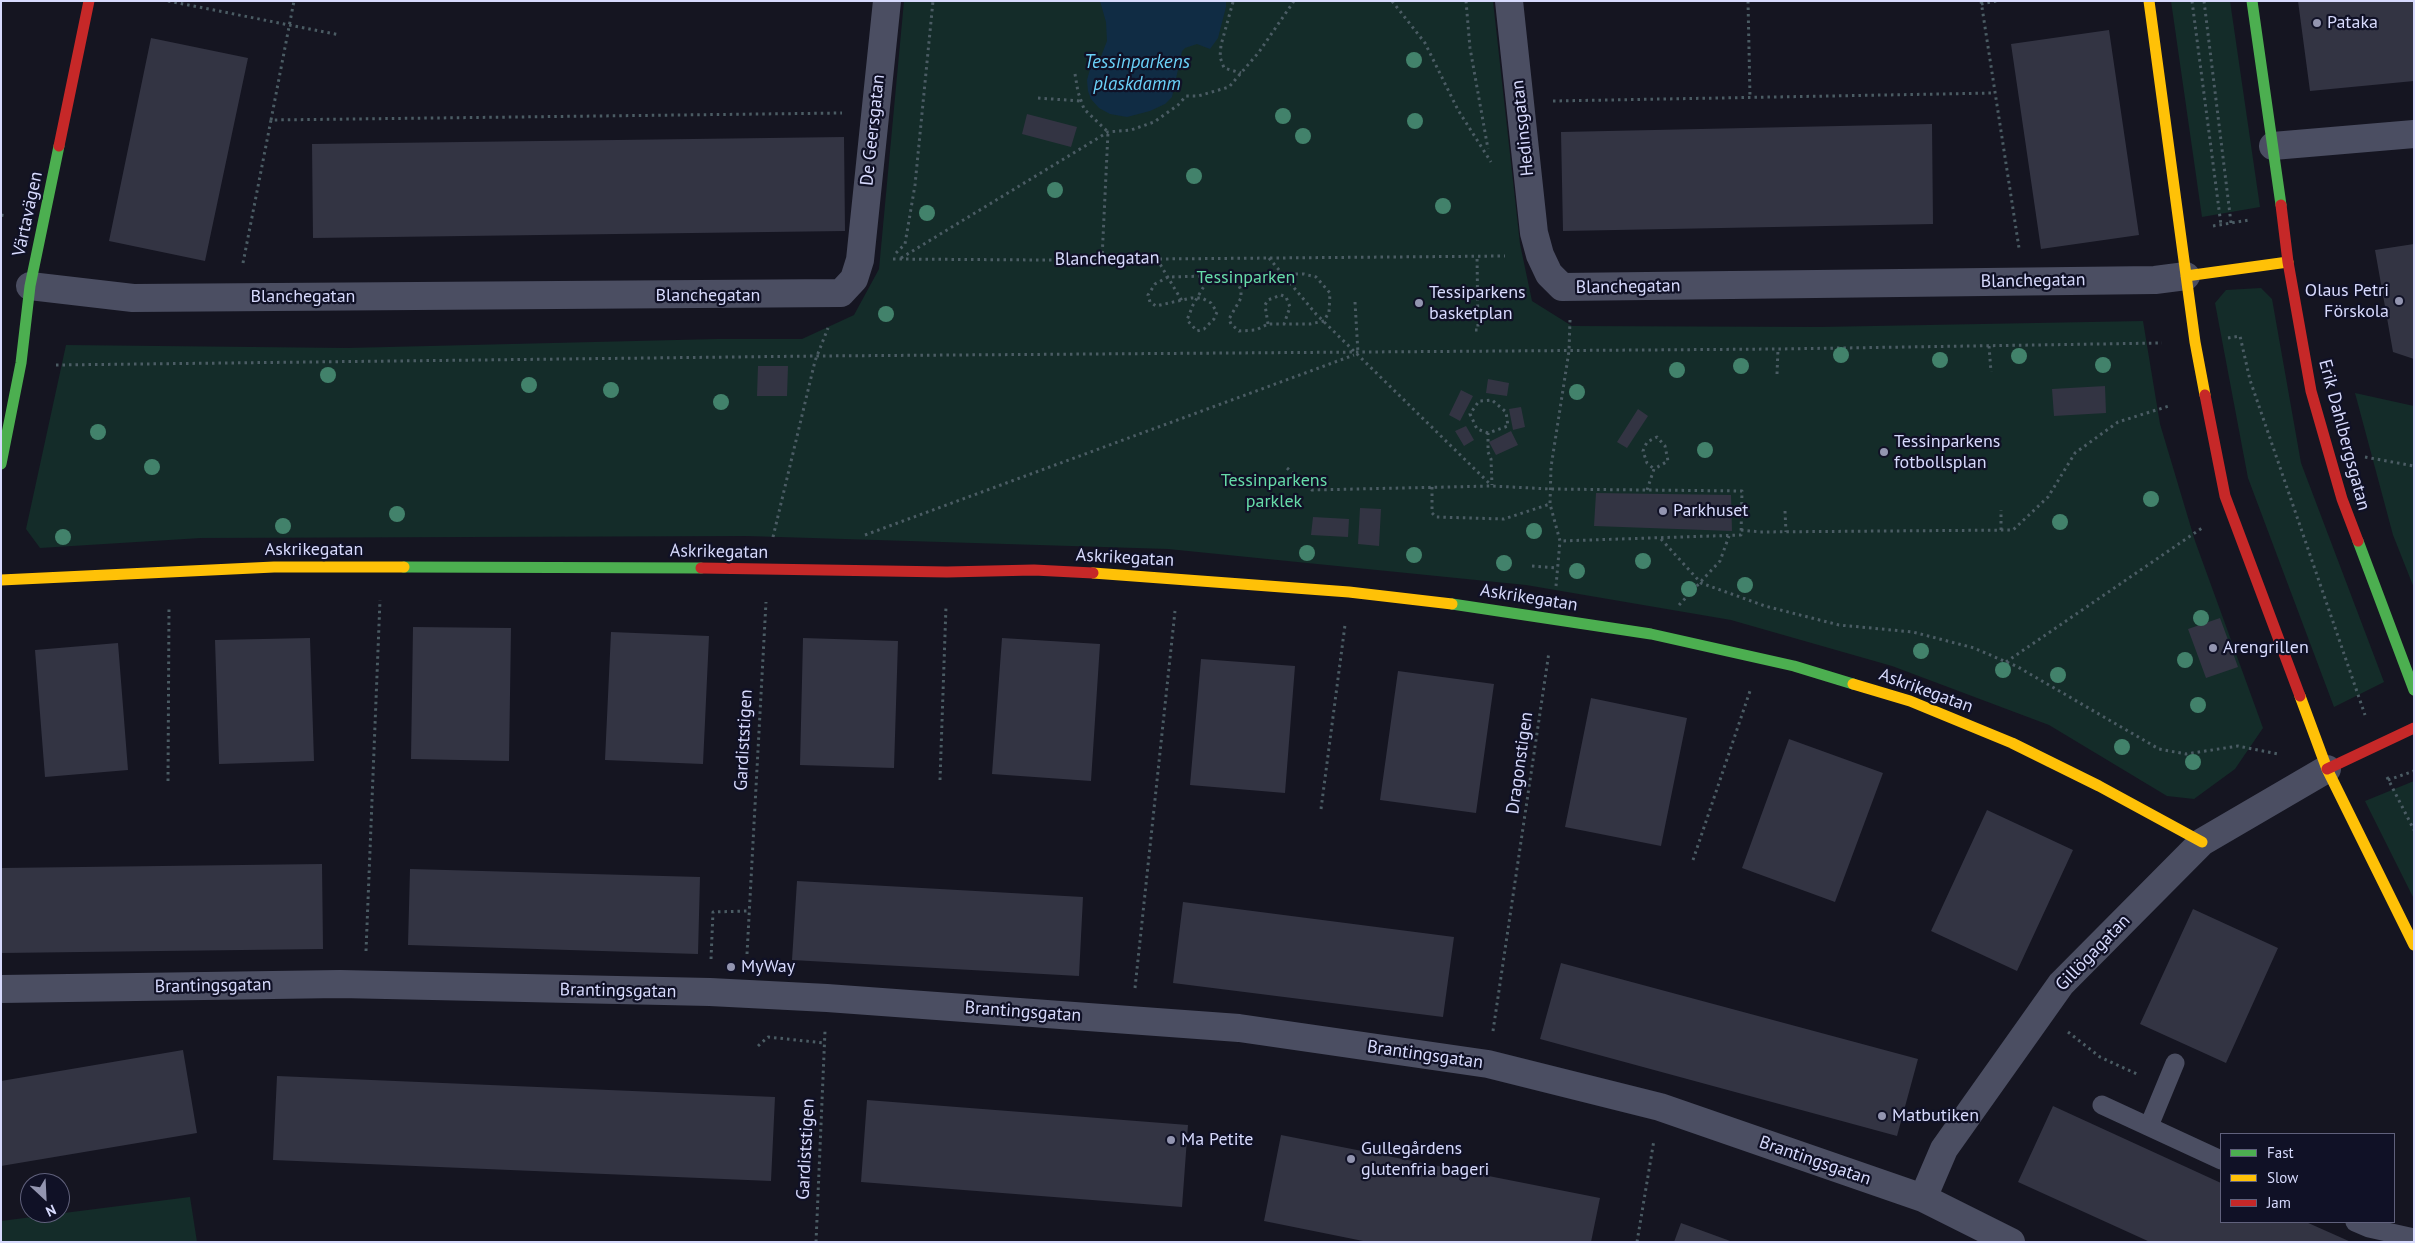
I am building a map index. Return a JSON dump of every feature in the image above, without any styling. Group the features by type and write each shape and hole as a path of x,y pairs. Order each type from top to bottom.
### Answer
{"street":[{"name":"Värtavägen","path":"1,464 21,363 30,286 89,1"},
{"name":"De Geersgatan","path":"860,260 887,1"},
{"name":"Hedinsgatan","path":"1509,1 1534,233 1540,255"},
{"path":"2149,1 2195,342 2225,496 2327,769 2414,945"},
{"name":"Erik Dahlbergsgatan","path":"2252,1 2288,262 2311,391 2342,499 2414,690"},
{"path":"2273,146 2414,134"},
{"name":"Blanchegatan","path":"1540,255 1556,283 1567,288 2024,280 2155,280 2186,276"},
{"name":"Blanchegatan","path":"30,286 133,298 827,295 841,294 854,279 860,260"},
{"path":"2186,276 2288,262"},
{"name":"Askrikegatan","path":"1,580 274,567 599,566 768,571 947,572 1034,570 1178,578 1349,592 1492,609 1650,634 1794,666 1910,701 2012,743 2099,786 2202,842"},
{"path":"2327,769 2414,728"},
{"name":"Gillögagatan","path":"1924,1198 1944,1149 2062,984 2202,842 2327,769"},
{"name":"Brantingsgatan","path":"1,989 365,985 710,992 826,998 1239,1028 1488,1064 1660,1108 1924,1198 1972,1233 2011,1242"}],"lane":[{"path":"2149,1126 2175,1063"},
{"path":"2102,1105 2220,1160"},
{"path":"2357,1223 2369,1228 2414,1238"}],"path":[{"path":"168,1 340,35"},
{"path":"242,268 294,1"},
{"name":"Blanchegatan","path":"933,1 915,185 905,244 889,259 1157,259 1540,255"},
{"path":"901,259 1108,132 1131,130 1154,122 1178,105 1186,96 1198,96 1229,87 1260,52 1294,1"},
{"path":"1392,1 1425,43 1458,110 1490,160"},
{"path":"1466,1 1470,48 1492,170"},
{"path":"1748,1 1750,97"},
{"path":"1997,1 1981,2 2024,280"},
{"path":"2192,1 2220,225"},
{"path":"2204,1 2231,223"},
{"path":"1233,2 1220,45 1220,57 1224,68 1241,73"},
{"path":"1075,74 1080,101 1084,109 1108,132 1102,259"},
{"path":"1520,101 1995,93"},
{"path":"1038,98 1080,101"},
{"path":"271,120 845,113"},
{"path":"1,215 7,216"},
{"path":"1503,246 1505,256"},
{"path":"1475,330 1478,330 1477,255"},
{"path":"1268,258 1324,321 1492,486"},
{"path":"1157,259 1182,301"},
{"path":"1210,276 1197,298 1188,313 1187,320 1197,331 1204,329 1214,319 1217,312 1211,303 1202,298 1197,298 1156,306 1150,302 1148,295 1155,284 1168,277 1281,274 1304,274 1316,277 1330,293 1331,302 1324,321"},
{"path":"1234,276 1241,298 1229,318 1231,324 1238,331 1248,331 1268,324 1310,324 1324,321"},
{"path":"1268,324 1265,305 1268,300 1281,295 1286,298 1290,307 1284,324"},
{"path":"1355,302 1358,353"},
{"name":"Gardiststigen","path":"747,954 771,544 817,356 825,334"},
{"path":"21,363 49,365 817,356 1778,349 2195,342 2240,336 2250,380 2376,746 2388,780 2414,830"},
{"path":"1989,346 1991,372"},
{"path":"1777,374 1778,349"},
{"name":"Dragonstigen","path":"1488,1064 1547,677 1551,619 1560,541 1550,504 1551,467 1569,351"},
{"path":"862,536 1358,353"},
{"path":"1492,400 1506,412 1508,426 1488,433 1477,429 1470,414 1479,401 1492,400"},
{"path":"1741,530 1786,532 2013,530 2048,497 2075,453 2087,442 2118,422 2169,406"},
{"path":"1488,433 1492,486"},
{"path":"1647,490 1654,468 1668,461 1665,446 1657,437 1647,442 1643,451 1647,463 1654,468"},
{"path":"2365,457 2414,466"},
{"path":"1287,468 1312,490 1492,486 1550,489 1742,491 1741,536 1560,541"},
{"path":"1432,487 1432,513 1436,517 1504,519 1550,504"},
{"path":"2000,530 2001,510"},
{"path":"1785,511 1786,532"},
{"path":"2006,662 2202,528"},
{"path":"1650,634 1701,583 1720,561 1729,536"},
{"path":"1661,538 1701,583 1765,606 1839,624 1913,632 1974,648 2006,662 2159,749 2186,754 2238,746 2278,754"},
{"path":"1532,566 1558,568"},
{"path":"365,985 382,567"},
{"path":"940,780 947,572"},
{"path":"168,781 169,573"},
{"path":"1132,1020 1178,578"},
{"path":"1320,809 1349,592"},
{"path":"1693,860 1761,660"},
{"path":"710,992 712,912 748,912"},
{"name":"Gardiststigen","path":"816,1242 826,998"},
{"path":"2042,1012 2100,1057 2126,1069"},
{"path":"758,1046 768,1038 824,1043"},
{"path":"1637,1242 1660,1108"}],"green space":[{"name":"Tessinparken","path":"904,1 1493,1 1520,244 1532,301 1572,326 1819,327 2143,321 2160,424 2195,541 2263,728 2235,769 2194,799 2167,796 2049,725 1892,666 1731,620 1526,585 1168,549 747,536 201,538 40,548 26,529 66,345 347,348 717,339 802,339 854,315 879,269"},
{"path":"2171,1 2230,1 2260,207 2202,217"},
{"path":"2261,288 2272,299 2301,463 2384,682 2334,707 2248,478 2215,303 2226,290"},
{"path":"2355,393 2414,406 2414,588 2393,535"},
{"path":"2414,781 2414,899 2365,801"},
{"path":"190,1197 197,1242 1,1242 1,1221 20,1219 20,1223 70,1223 70,1212"}],"water":[{"name":"Tessinparkens plaskdamm","path":"1100,1 1226,1 1226,7 1218,38 1210,49 1197,44 1182,51 1172,97 1165,104 1150,111 1127,117 1110,114 1099,108 1091,99 1088,91 1087,80 1092,62 1100,59 1107,41 1106,22"}],"building":[{"path":"2298,1 2414,1 2414,81 2310,91"},
{"path":"2109,30 2139,235 2041,249 2011,44"},
{"path":"151,38 248,58 205,261 109,241"},
{"path":"1027,114 1077,127 1071,147 1022,134"},
{"path":"1932,124 1933,224 1563,231 1561,132"},
{"path":"844,137 845,231 313,238 312,144"},
{"name":"Olaus Petri Förskola","path":"2414,244 2414,359 2393,352 2375,250"},
{"path":"758,366 788,366 787,396 757,396"},
{"path":"1488,379 1509,383 1507,396 1486,393"},
{"path":"2105,386 2106,413 2054,416 2052,389"},
{"path":"1461,390 1473,396 1460,421 1449,415"},
{"path":"1521,407 1525,427 1513,430 1509,409"},
{"path":"1638,409 1648,416 1627,448 1617,442"},
{"path":"1466,426 1474,440 1464,446 1455,431"},
{"path":"1511,431 1518,445 1496,455 1489,442"},
{"name":"Parkhuset","path":"1596,493 1731,495 1732,531 1594,526"},
{"path":"1360,508 1381,509 1379,546 1358,544"},
{"path":"1313,517 1349,519 1348,537 1311,535"},
{"name":"Arengrillen","path":"2220,618 2238,667 2206,678 2188,629"},
{"path":"413,627 511,628 509,761 411,759"},
{"path":"611,632 709,636 703,764 605,760"},
{"path":"310,638 314,761 219,764 215,640"},
{"path":"803,638 898,641 894,768 800,765"},
{"path":"1002,638 1100,644 1091,781 992,774"},
{"path":"118,643 128,770 45,777 35,650"},
{"path":"1201,659 1295,666 1285,793 1190,785"},
{"path":"1398,671 1494,684 1476,813 1380,800"},
{"path":"1591,698 1687,718 1661,846 1565,827"},
{"path":"1789,739 1883,773 1835,902 1742,868"},
{"path":"1987,810 2073,850 2017,971 1931,931"},
{"path":"322,864 323,949 1,953 1,868"},
{"path":"410,869 700,877 698,954 408,945"},
{"path":"797,881 1083,897 1079,976 792,960"},
{"path":"1183,902 1454,937 1443,1017 1173,983"},
{"path":"2193,909 2278,948 2226,1063 2140,1024"},
{"path":"1561,963 1918,1059 1897,1136 1540,1039"},
{"path":"183,1050 197,1133 1,1166 1,1081"},
{"path":"277,1076 775,1097 771,1181 273,1160"},
{"path":"867,1100 1188,1125 1182,1207 861,1182"},
{"path":"2053,1106 2220,1183 2220,1223 2308,1223 2351,1242 2150,1242 2018,1182"},
{"path":"1281,1135 1600,1198 1591,1242 1368,1242 1264,1221"},
{"path":"1681,1223 1733,1242 1674,1242"}],"traffic: fast":[{"path":"2252,1 2281,205"},
{"path":"1,464 21,363 30,286 59,146"},
{"path":"2358,541 2414,690"},
{"path":"404,567 701,568"},
{"path":"1452,604 1651,634 1794,666 1853,684"}],"traffic: slow":[{"path":"2149,1 2195,342 2205,395"},
{"path":"2186,276 2288,262"},
{"path":"1,580 274,567 404,567"},
{"path":"1093,573 1349,592 1452,604"},
{"path":"1853,684 1910,701 2012,743 2099,786 2202,842"},
{"path":"2300,696 2327,769 2414,945"}],"traffic: jam":[{"path":"59,146 89,1"},
{"path":"2281,205 2288,262 2311,391 2342,499 2358,541"},
{"path":"2205,395 2225,496 2300,696"},
{"path":"701,568 947,572 1034,570 1093,573"},
{"path":"2327,769 2414,728"}],"place":[{"name":"Pataka","path":"2317,23"},
{"name":"Olaus Petri Förskola","path":"2399,301"},
{"name":"Tessiparkens basketplan","path":"1419,303"},
{"name":"Tessinparkens fotbollsplan","path":"1884,452"},
{"name":"Parkhuset","path":"1663,511"},
{"name":"Arengrillen","path":"2213,648"},
{"name":"MyWay","path":"731,967"},
{"name":"Matbutiken","path":"1882,1116"},
{"name":"Ma Petite","path":"1171,1140"},
{"name":"Gullegårdens glutenfria bageri","path":"1351,1159"}],"park label":[{"name":"Tessinparkens parklek","path":"1274,491"}]}
